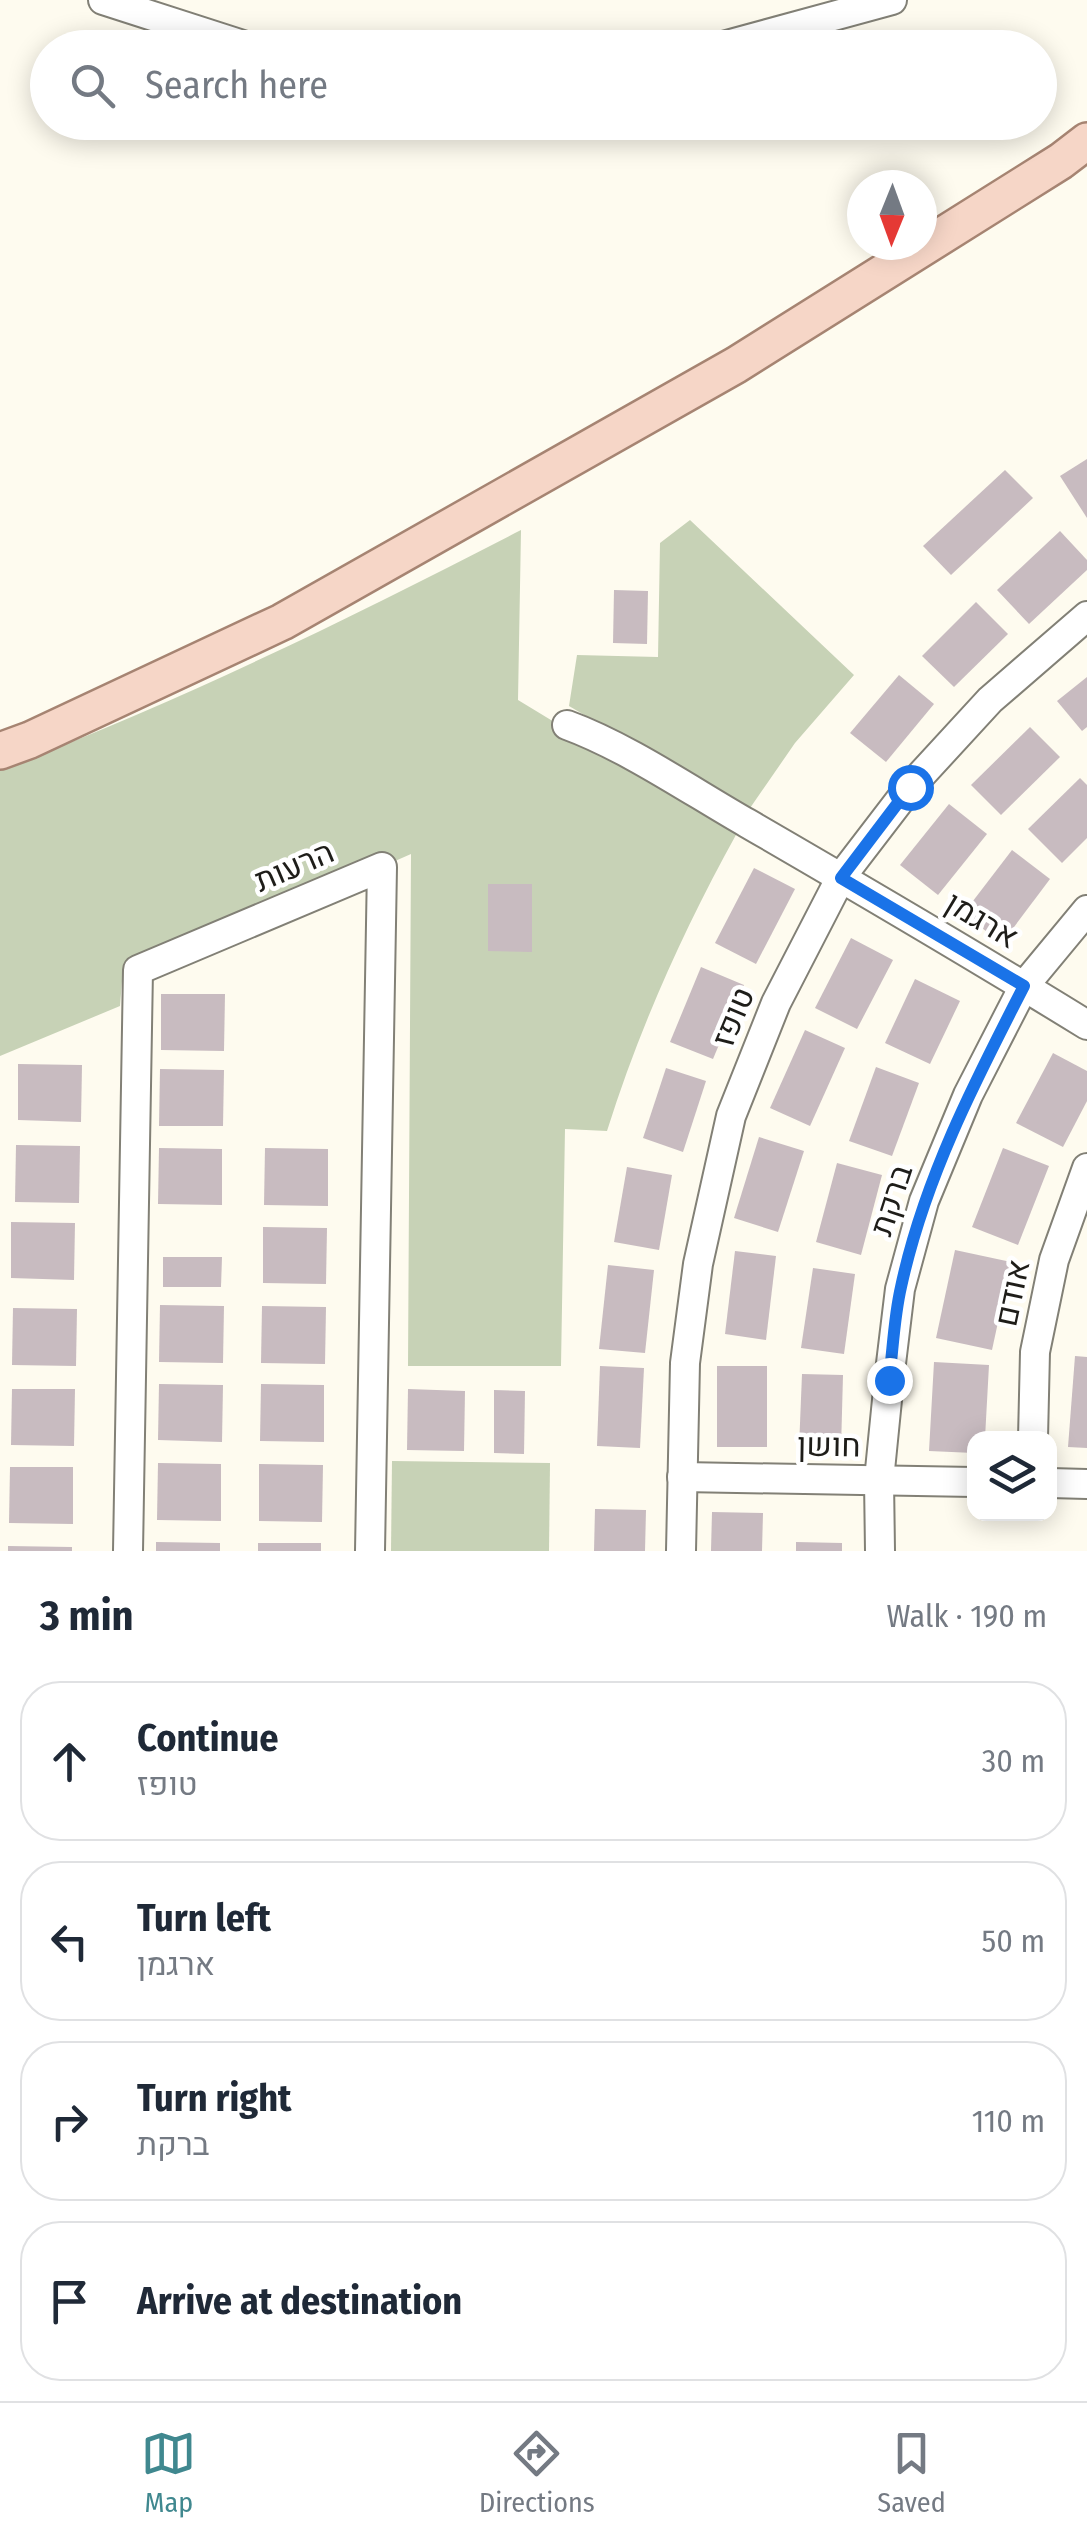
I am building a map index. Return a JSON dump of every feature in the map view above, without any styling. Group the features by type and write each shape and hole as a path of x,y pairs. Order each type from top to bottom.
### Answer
{"main road":[{"path":"0,751 282,622 736,365 1087,142"}],"street":[{"path":"103,0 196,30"},
{"path":"782,30 892,0"},
{"name":"טופז","path":"681,1551 685,1363 698,1264 730,1116 776,1003 841,878 910,787 990,700 1087,616"},
{"name":"ארגמן","path":"567,725 592,734 1087,1025"},
{"name":"הרעות","path":"128,1551 138,970 382,867 370,1551"},
{"name":"ברקת","path":"880,1551 879,1480 900,1289 924,1201 968,1095 1024,986 1087,910"},
{"name":"אודם","path":"1032,1431 1034,1352 1054,1260 1087,1168"},
{"name":"חושן","path":"682,1478 967,1482"},
{"path":"1057,1483 1087,1484"}],"green space":[{"path":"690,520 854,675 795,743 748,811 569,706 577,655 658,657 660,543"},
{"path":"521,530 518,700 737,833 664,979 607,1131 565,1129 561,1366 408,1366 411,854 122,981 120,1006 0,1056 0,770 264,658"},
{"path":"392,1461 550,1463 549,1551 391,1551"}],"building":[{"path":"1087,459 1087,518 1060,476"},
{"path":"1005,470 1033,498 951,575 923,546"},
{"path":"1060,531 1087,560 1087,570 1029,624 997,590"},
{"path":"614,590 648,591 647,644 613,643"},
{"path":"976,602 1008,634 954,687 922,656"},
{"path":"899,675 934,704 886,762 850,733"},
{"path":"1087,677 1087,727 1082,731 1057,701"},
{"path":"1030,727 1060,757 1001,815 971,785"},
{"path":"1080,778 1087,785 1087,838 1062,863 1028,829"},
{"path":"949,804 987,834 938,895 900,865"},
{"path":"1012,850 1050,879 1002,943 963,914"},
{"path":"754,868 795,889 756,964 715,943"},
{"path":"488,884 532,884 532,952 488,951"},
{"path":"851,938 893,960 857,1029 815,1008"},
{"path":"701,967 744,985 713,1059 670,1042"},
{"path":"915,979 960,1001 930,1064 885,1043"},
{"path":"161,994 225,994 224,1051 161,1050"},
{"path":"805,1030 845,1048 810,1126 770,1108"},
{"path":"1053,1053 1087,1071 1087,1101 1063,1147 1016,1123"},
{"path":"18,1064 82,1065 81,1122 18,1120"},
{"path":"876,1067 919,1083 892,1156 849,1141"},
{"path":"666,1068 706,1081 683,1152 643,1138"},
{"path":"160,1069 224,1070 223,1126 159,1126"},
{"path":"759,1137 804,1151 778,1232 734,1218"},
{"path":"16,1145 80,1146 79,1203 15,1202"},
{"path":"159,1148 222,1149 222,1205 158,1204"},
{"path":"265,1148 328,1149 328,1206 264,1205"},
{"path":"1003,1148 1049,1166 1018,1245 972,1227"},
{"path":"837,1163 882,1175 861,1255 816,1242"},
{"path":"627,1167 672,1175 659,1250 614,1242"},
{"path":"11,1222 75,1223 74,1280 11,1278"},
{"path":"263,1227 327,1228 326,1284 263,1283"},
{"path":"955,1250 1011,1262 992,1350 936,1338"},
{"path":"735,1251 776,1256 766,1340 725,1334"},
{"path":"163,1257 222,1257 221,1287 163,1287"},
{"path":"608,1265 654,1270 645,1353 599,1349"},
{"path":"813,1268 855,1274 844,1354 801,1348"},
{"path":"160,1305 224,1306 223,1363 159,1362"},
{"path":"262,1306 326,1307 325,1364 261,1363"},
{"path":"13,1308 77,1309 76,1366 12,1365"},
{"path":"1075,1356 1087,1357 1087,1448 1068,1447"},
{"path":"934,1362 989,1365 985,1431 967,1431 967,1453 929,1451"},
{"path":"600,1366 644,1368 640,1448 597,1446"},
{"path":"717,1366 767,1366 767,1447 717,1447"},
{"path":"802,1374 843,1375 841,1449 799,1448"},
{"path":"159,1384 223,1385 222,1442 158,1440"},
{"path":"261,1384 324,1385 324,1442 260,1441"},
{"path":"12,1389 75,1389 74,1446 11,1445"},
{"path":"408,1389 465,1391 464,1451 407,1450"},
{"path":"494,1390 525,1391 524,1454 494,1453"},
{"path":"158,1463 221,1464 221,1521 157,1520"},
{"path":"259,1464 323,1465 322,1522 259,1521"},
{"path":"10,1467 73,1467 73,1524 9,1523"},
{"path":"595,1509 646,1510 645,1551 594,1551"},
{"path":"712,1512 763,1513 762,1551 711,1551"},
{"path":"156,1542 220,1543 220,1551 156,1551"},
{"path":"796,1542 842,1543 842,1551 796,1551"},
{"path":"258,1543 321,1543 321,1551 258,1551"},
{"path":"8,1546 72,1547 72,1551 8,1551"}],"route":[{"path":"889,1380 900,1289 924,1201 968,1095 1024,986 841,878 910,787"}]}
